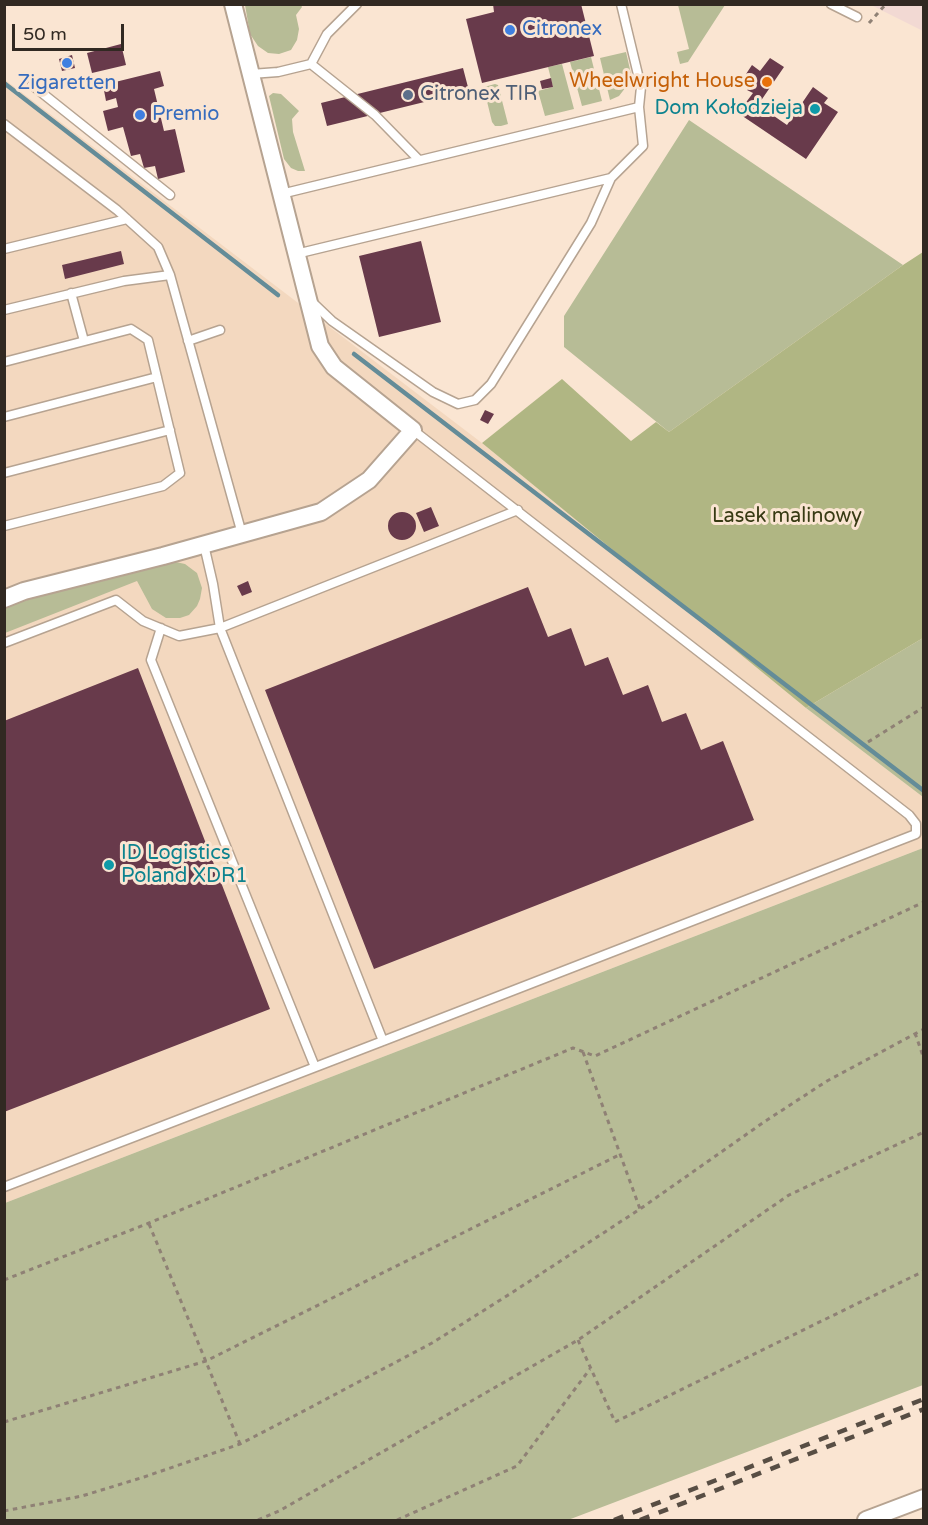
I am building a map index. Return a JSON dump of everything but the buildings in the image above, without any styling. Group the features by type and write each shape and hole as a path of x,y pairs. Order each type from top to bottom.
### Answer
{"street":[{"path":"4,599 24,591 204,545 321,512 369,480 413,430 334,367 320,346 233,4"},
{"path":"866,1521 924,1498"}],"lane":[{"path":"250,74 278,72 310,64 327,34 357,4"},
{"path":"309,299 332,321 433,392 458,404 475,400 491,384 591,223 611,178 643,146 639,107 641,87 621,4"},
{"path":"831,4 857,17"},
{"path":"310,64 375,114 419,160"},
{"path":"32,85 170,195"},
{"path":"281,194 639,107"},
{"path":"4,124 127,219 158,247 170,276 242,534"},
{"path":"296,254 611,178"},
{"path":"4,249 127,219"},
{"path":"4,310 124,281 170,276"},
{"path":"71,293 84,341"},
{"path":"4,362 131,329 148,340 180,473 163,486 4,526"},
{"path":"188,340 220,330"},
{"path":"4,417 157,377"},
{"path":"4,472 170,430"},
{"path":"4,1187 916,834 916,824 909,815 413,430"},
{"path":"4,643 116,600 143,621 179,636 220,628 518,510"},
{"path":"204,545 220,628 383,1041"},
{"path":"161,628 151,660 315,1067"}],"path":[{"path":"869,22 886,4"},
{"path":"867,742 924,707"},
{"path":"4,1280 149,1223 573,1048 595,1056 924,902"},
{"path":"4,1511 82,1496 240,1444 432,1343 640,1209 827,1081 924,1029"},
{"path":"915,1033 924,1059"},
{"path":"583,1052 640,1209"},
{"path":"258,1521 578,1340 789,1195 924,1132"},
{"path":"4,1422 206,1361 621,1154"},
{"path":"149,1223 240,1444"},
{"path":"578,1340 615,1422 924,1271"},
{"path":"398,1521 517,1466 591,1368"}],"shaded area":[{"path":"871,5 923,5 923,31"},
{"path":"4,79 482,443 806,708 923,797 923,848 5,1203"}],"green space":[{"path":"245,5 301,5 296,15 299,29 297,40 291,50 279,54 268,53 258,46 250,34"},
{"path":"678,5 725,5 688,62 680,64 677,52 689,49"},
{"path":"626,52 631,74 629,83 619,96 610,100 600,58"},
{"path":"591,57 602,101 582,106 570,62"},
{"path":"562,64 574,109 545,116 538,91 553,87 548,67"},
{"path":"498,85 508,124 501,126 495,126 492,122 484,89 484,87"},
{"path":"273,93 281,94 299,111 292,119 293,132 305,171 291,168 284,159 269,96"},
{"path":"689,120 903,265 669,432 564,347 564,316"},
{"name":"Lasek malinowy","path":"923,252 923,638 806,708 482,443 562,379 631,441 656,422 669,432"},
{"path":"171,561 185,564 197,573 202,588 197,606 189,615 180,618 166,618 152,609 137,581 5,633 5,606"},
{"path":"923,638 923,797 806,708"},
{"path":"923,848 923,1385 568,1520 5,1520 5,1203"}],"waterway":[{"path":"4,83 278,295"},
{"path":"354,354 924,791"}],"railway":[{"path":"614,1520 924,1399"},
{"path":"640,1520 924,1409"}],"place":[{"name":"Citronex","path":"510,30"},
{"name":"Zigaretten","path":"67,63"},
{"name":"Wheelwright House","path":"767,82"},
{"name":"Citronex TIR","path":"408,95"},
{"name":"Dom Kołodzieja","path":"815,109"},
{"name":"Premio","path":"140,115"},
{"name":"ID Logistics Poland XDR1","path":"109,865"}]}
